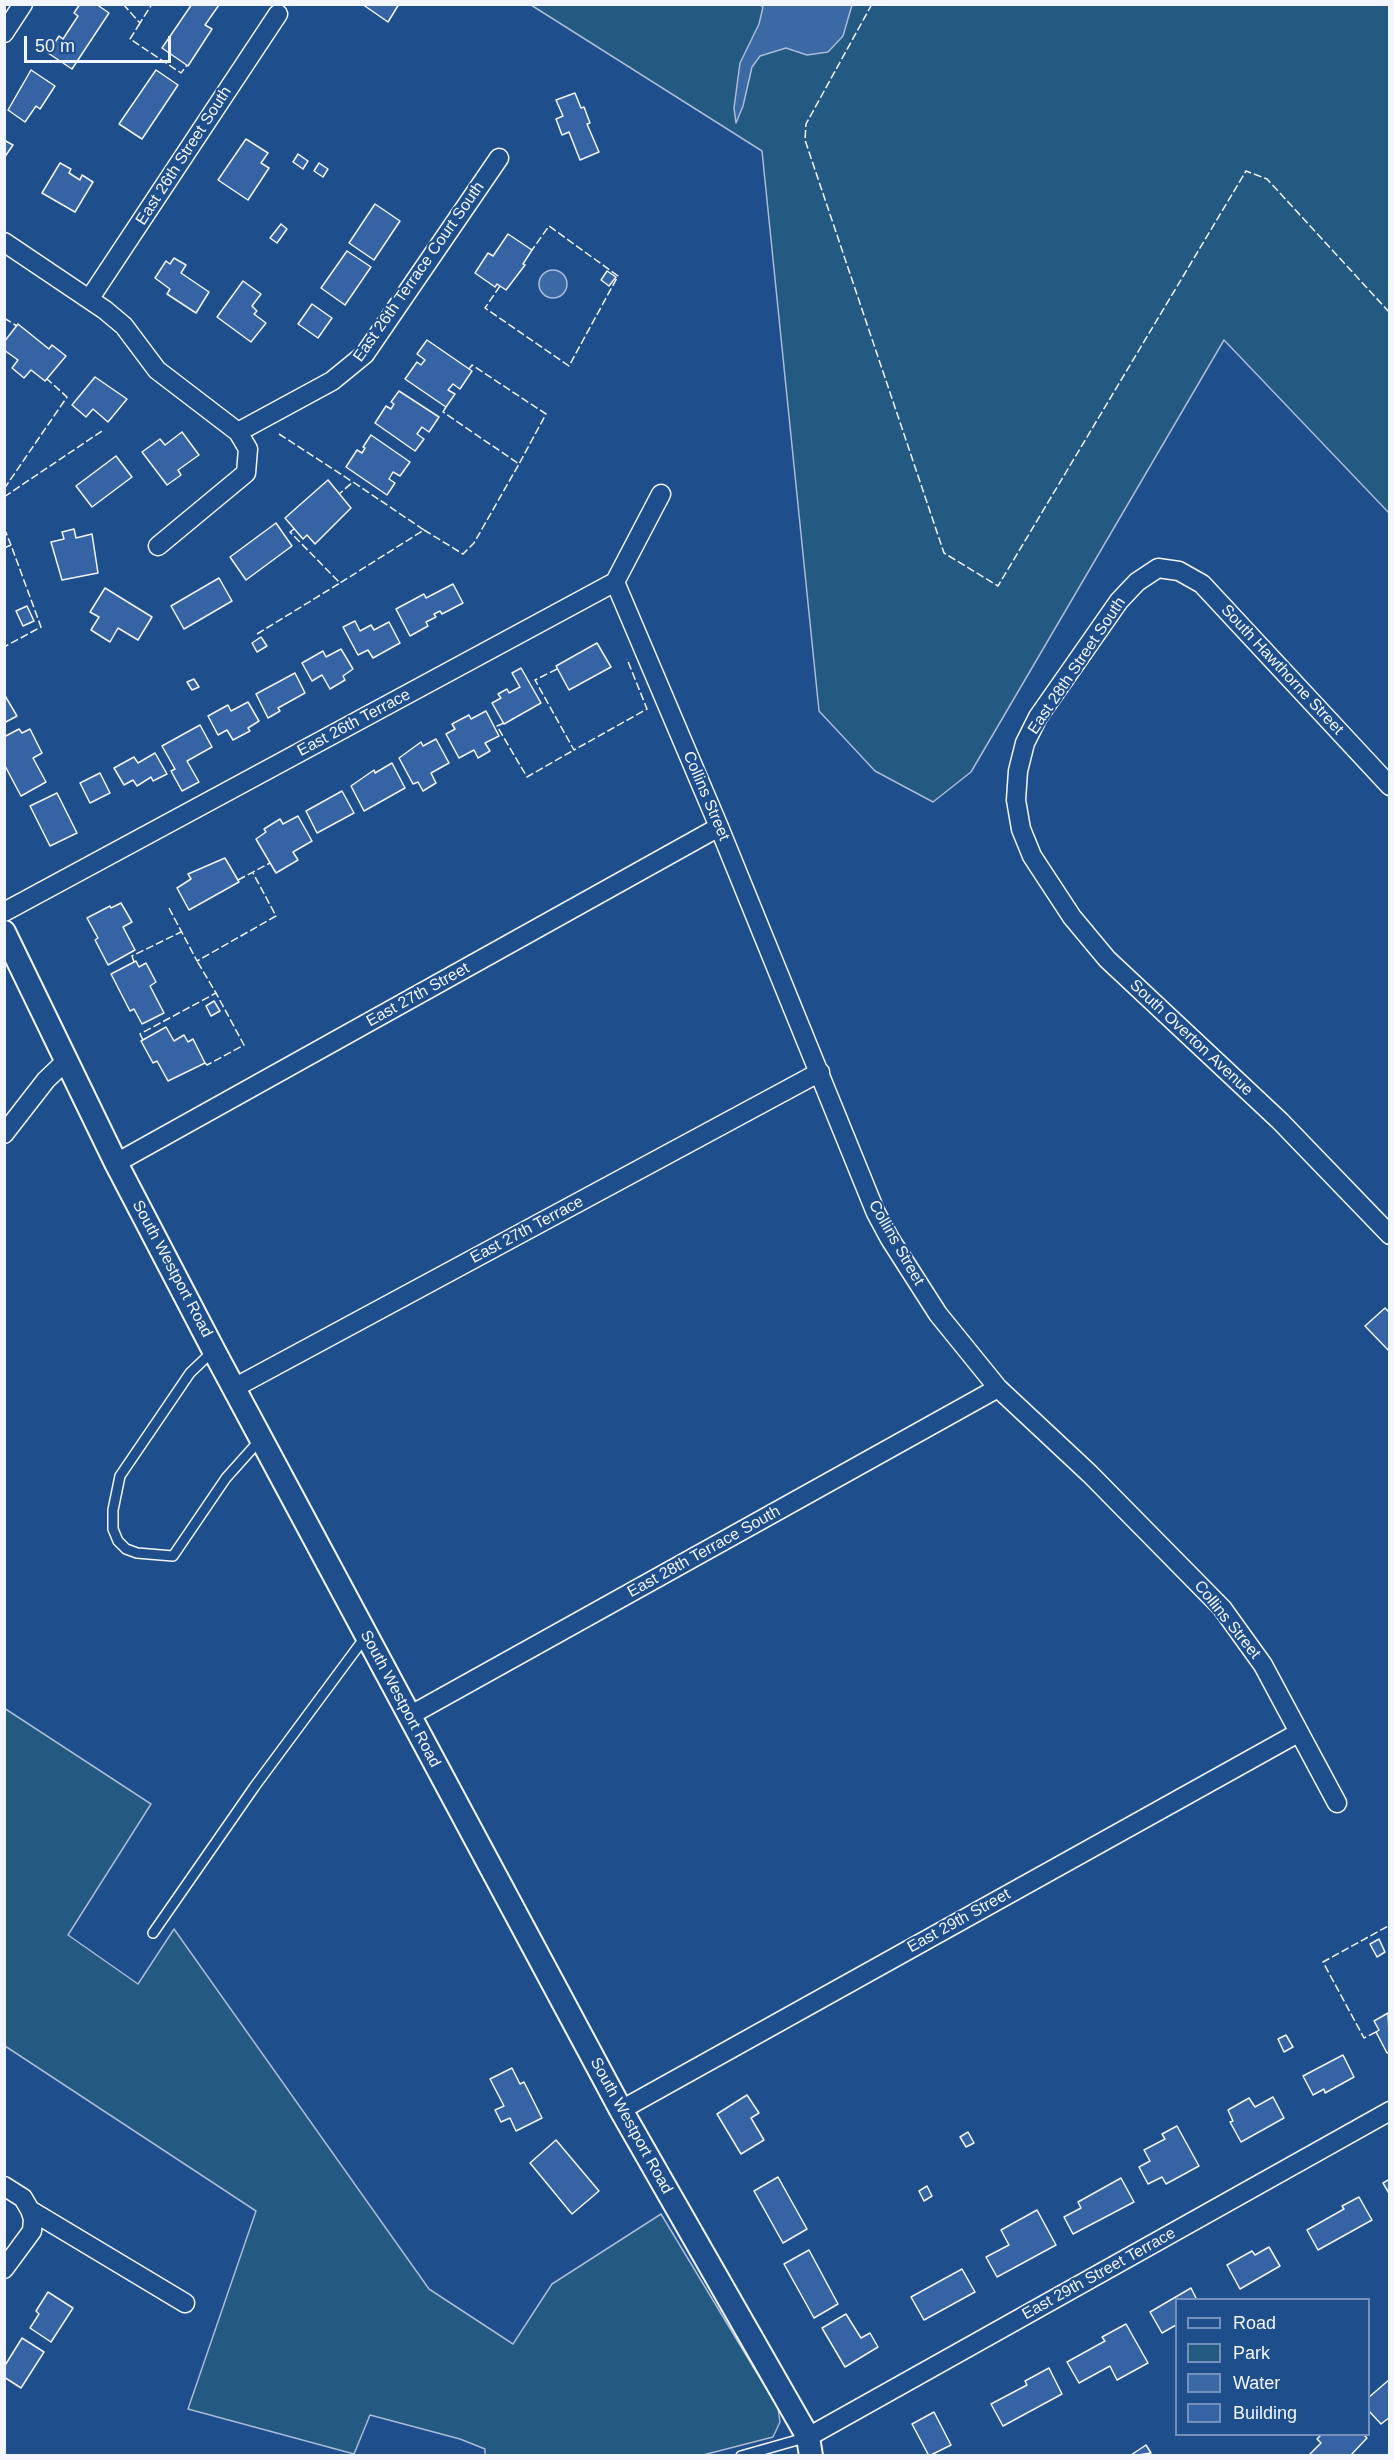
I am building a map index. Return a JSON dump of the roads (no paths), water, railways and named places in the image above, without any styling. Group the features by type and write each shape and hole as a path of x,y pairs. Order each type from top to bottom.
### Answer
{"street":[{"path":"4,33 23,4"},
{"name":"East 26th Street South","path":"90,298 278,14"},
{"name":"East 26th Terrace Court South","path":"238,432 332,381 365,354 499,158"},
{"path":"4,242 90,298 124,326 157,370 238,432 249,449 246,473 158,546"},
{"path":"615,582 661,494"},
{"name":"East 28th Street South","path":"1020,820 1016,800 1018,771 1025,743 1038,717 1119,601 1137,582 1158,568 1164,569"},
{"name":"South Hawthorne Street","path":"1164,569 1179,571 1202,584 1389,786"},
{"name":"Collins Street","path":"615,582 719,827 876,1213 890,1239 939,1314 999,1388 1090,1474 1222,1608 1263,1665 1337,1803"},
{"name":"East 26th Terrace","path":"4,912 615,582"},
{"name":"South Overton Avenue","path":"1020,820 1032,856 1072,917 1107,959 1280,1121 1389,1235"},
{"name":"East 27th Street","path":"116,1162 719,827"},
{"name":"South Westport Road","path":"4,932 116,1162 261,1439 621,2110 809,2446"},
{"path":"4,1134 46,1080 67,1060"},
{"name":"East 27th Terrace","path":"234,1388 820,1072"},
{"name":"East 28th Terrace South","path":"409,1716 999,1388"},
{"name":"East 29th Street","path":"621,2110 1298,1732"},
{"name":"East 29th Street Terrace","path":"809,2446 1389,2111"},
{"path":"4,2186 23,2198 33,2219 32,2230 4,2269"},
{"path":"30,2210 185,2303"}],"lane":[{"path":"214,1350 189,1373 120,1476 113,1510 113,1529 118,1540 126,1549 137,1553 173,1556 226,1478 261,1439"},
{"path":"153,1933 255,1786 366,1636"},
{"path":"741,2456 809,2446"}],"water":[{"path":"760,5 852,5 843,36 828,52 807,55 786,48 760,56 752,67 743,106 736,123 734,108 740,63 759,24 763,7"},
{"path":"553,270 563,274 567,284 563,294 553,298 543,294 539,284 543,274"}]}
